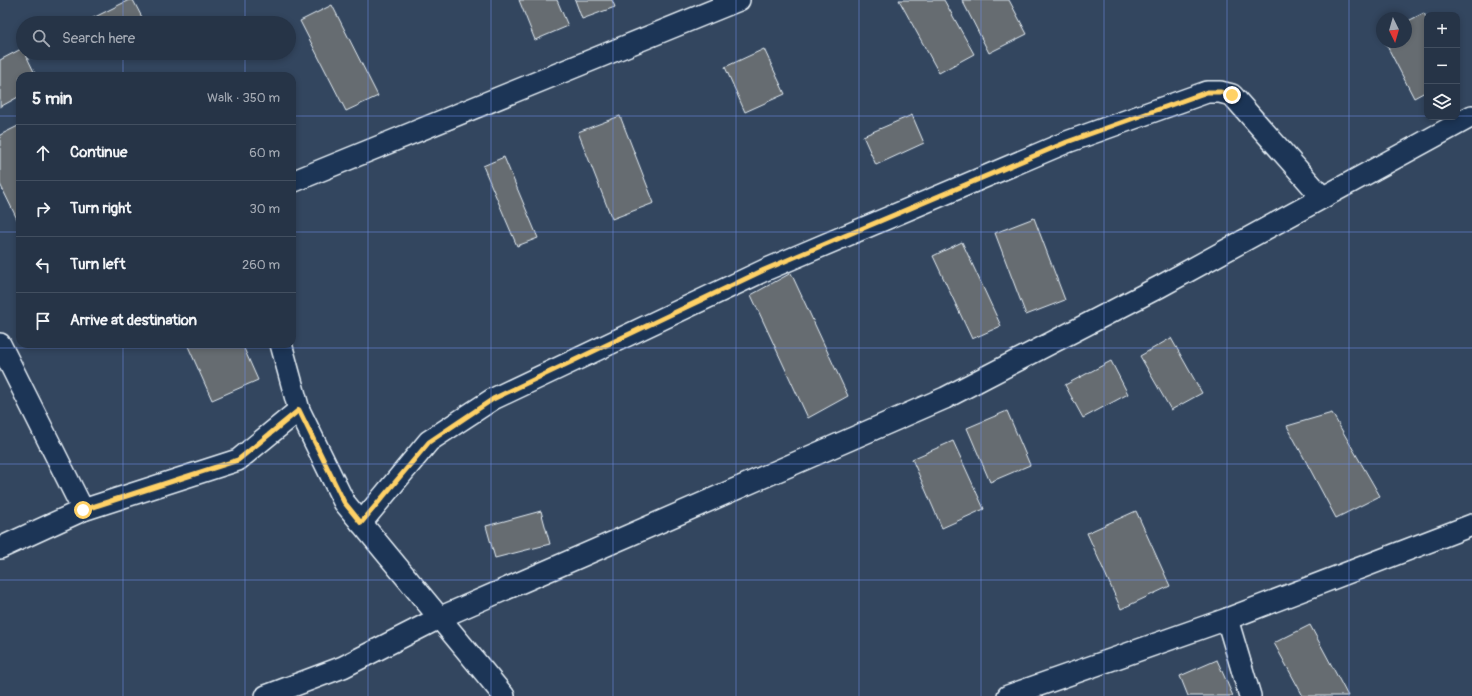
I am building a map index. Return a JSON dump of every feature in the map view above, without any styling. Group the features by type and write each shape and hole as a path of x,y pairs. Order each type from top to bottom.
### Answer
{"street":[{"path":"296,180 739,0"},
{"path":"361,523 429,442 493,399 764,270 1067,142 1207,92 1220,92 1232,95 1322,197"},
{"path":"266,696 343,666 439,618 945,398 1159,287 1472,116"},
{"path":"0,344 83,510"},
{"path":"282,348 299,410 344,502 504,696"},
{"path":"0,548 83,510 238,460 299,410"},
{"path":"1008,696 1227,619 1472,525"},
{"path":"1227,619 1250,696"}],"building":[{"path":"129,0 133,0 141,16 97,16"},
{"path":"519,0 557,0 568,26 535,40"},
{"path":"575,0 612,0 615,7 582,19"},
{"path":"899,0 944,0 974,54 939,73"},
{"path":"962,0 1009,0 1027,34 989,53"},
{"path":"332,5 378,96 346,111 300,21"},
{"path":"1424,13 1424,93 1414,98 1388,48 1412,48 1412,19"},
{"path":"764,49 785,94 745,112 725,67"},
{"path":"16,52 16,60 28,60 34,72 16,72 16,98 0,107 0,60"},
{"path":"912,115 924,143 876,165 863,136"},
{"path":"620,116 654,203 612,219 578,132"},
{"path":"16,127 16,217 0,184 0,135"},
{"path":"504,157 538,238 517,246 483,166"},
{"path":"1034,218 1065,300 1026,315 995,233"},
{"path":"962,242 1001,326 972,339 933,256"},
{"path":"791,273 848,396 808,418 751,295"},
{"path":"1171,338 1202,393 1171,410 1140,356"},
{"path":"189,348 244,348 258,380 212,400"},
{"path":"1111,361 1128,394 1083,418 1065,385"},
{"path":"1007,411 1030,465 990,482 967,428"},
{"path":"1332,413 1380,496 1336,518 1287,426"},
{"path":"953,441 984,509 942,528 912,459"},
{"path":"541,511 550,544 495,558 486,526"},
{"path":"1136,511 1170,586 1121,609 1087,533"},
{"path":"1310,625 1348,696 1303,696 1274,643"},
{"path":"1217,660 1233,696 1188,696 1180,676"}],"route":[{"path":"83,510 238,460 299,410 344,502 361,523 429,442 493,399 764,270 1067,142 1207,92 1220,92 1232,95"}]}
